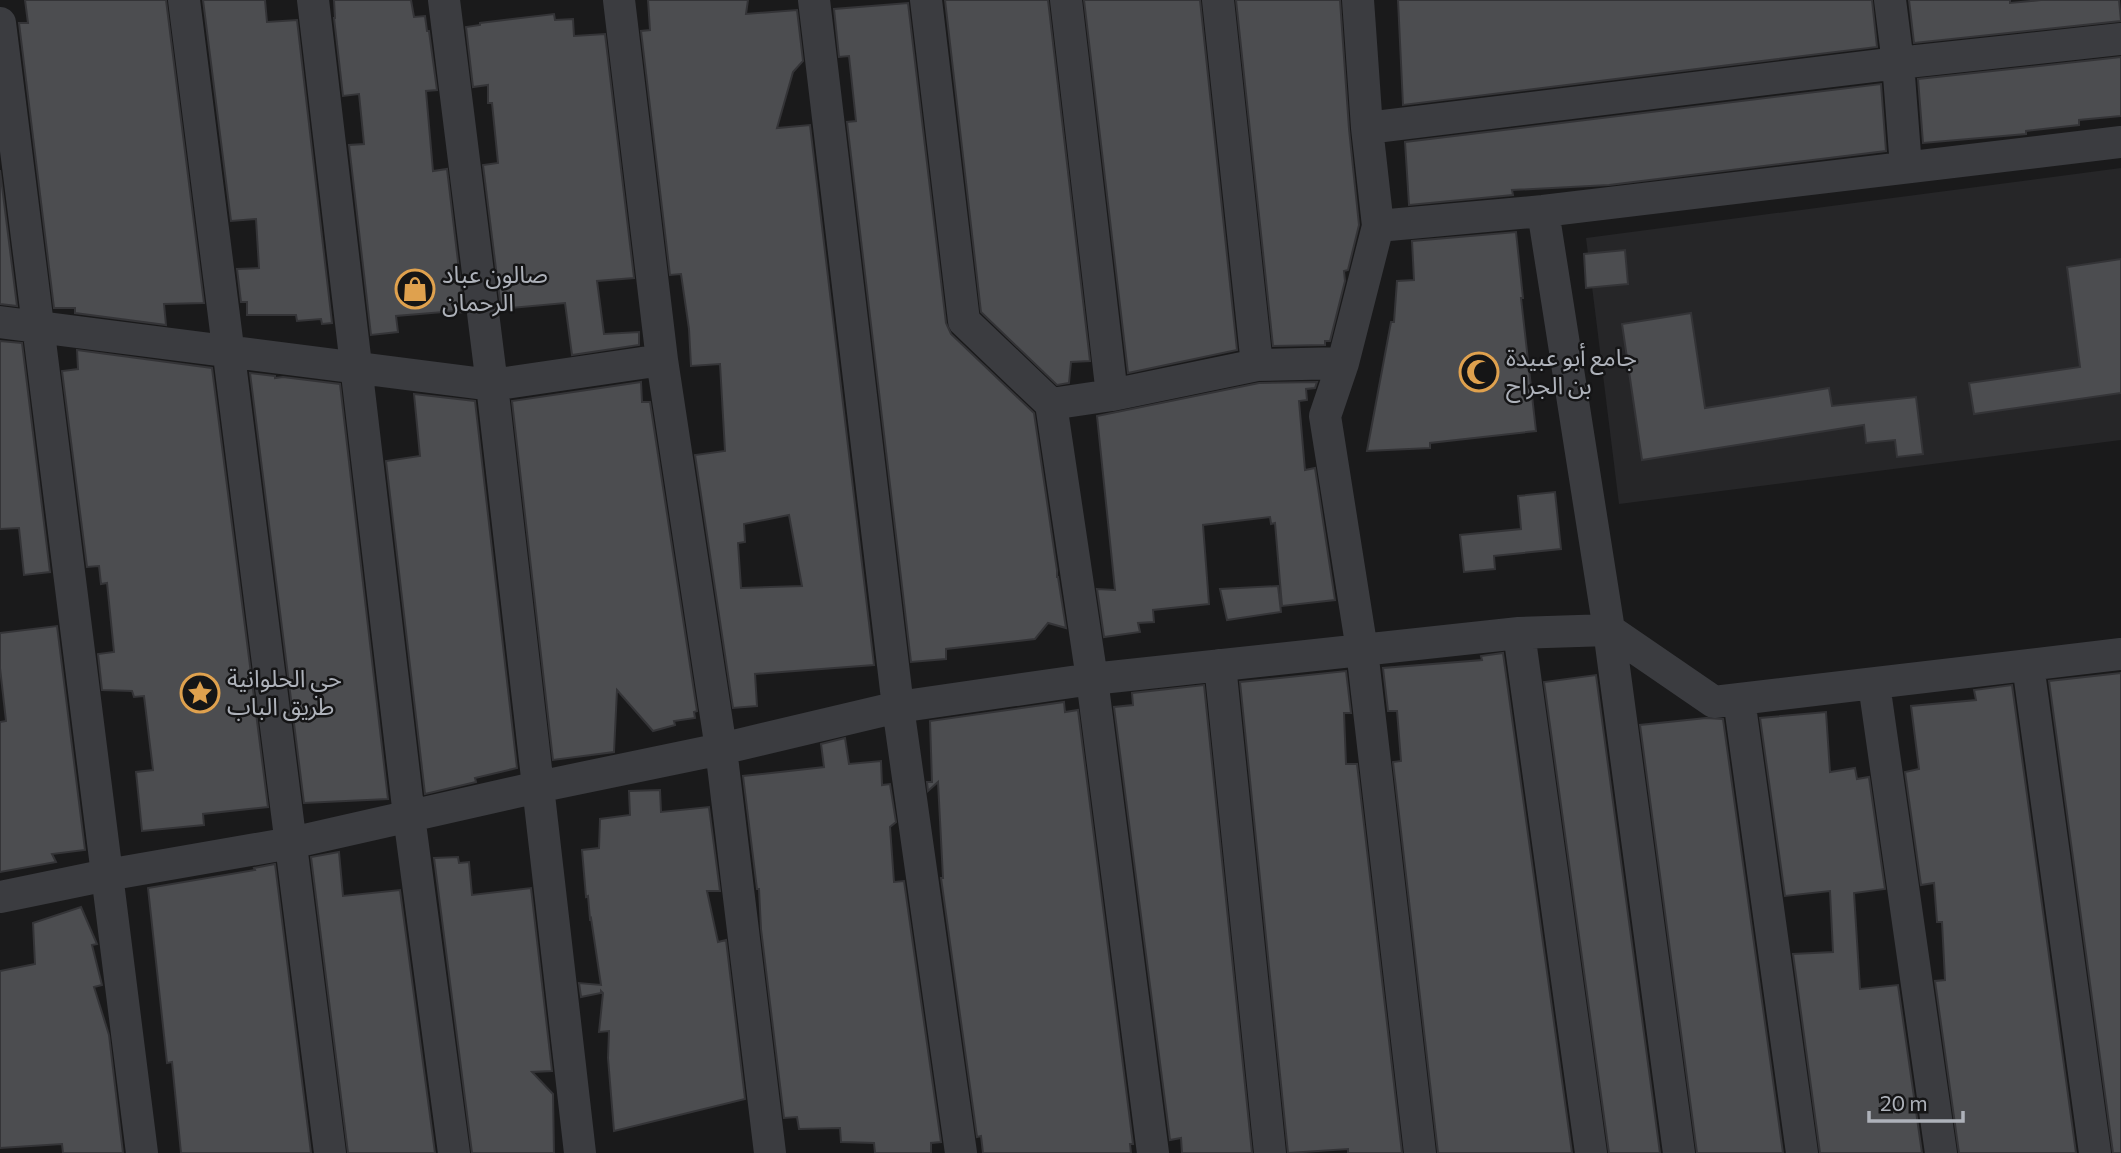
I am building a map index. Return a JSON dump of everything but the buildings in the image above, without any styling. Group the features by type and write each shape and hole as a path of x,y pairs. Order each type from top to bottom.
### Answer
{"street":[{"path":"184,0 330,1153"},
{"path":"313,0 409,816 454,1153"},
{"path":"444,0 492,385 580,1153"},
{"path":"619,0 662,360 721,749 770,1153"},
{"path":"814,0 898,707 961,1153"},
{"path":"926,0 964,321 1051,404 1092,679 1153,1153"},
{"path":"1066,0 1112,396"},
{"path":"1218,0 1257,365"},
{"path":"1358,0 1367,128 1378,226 1343,363 1325,415 1362,650 1420,1153"},
{"path":"1890,0 1906,167"},
{"path":"0,23 142,1153"},
{"path":"1367,128 1898,63 2121,39"},
{"path":"1378,226 1543,211 2121,142"},
{"path":"1543,211 1609,629 1679,1153"},
{"path":"0,322 492,385 662,360"},
{"path":"1051,404 1112,396 1257,365 1343,363"},
{"path":"0,897 107,875 291,843 721,749 898,707 1092,679 1519,633 1609,629 1714,702 2121,654"},
{"path":"1519,633 1591,1153"},
{"path":"1220,665 1270,1153"},
{"path":"2028,665 2095,1153"},
{"path":"1874,684 1941,1153"},
{"path":"1739,699 1802,1153"}],"shaded area":[{"path":"2121,168 2121,440 1619,504 1586,238"}],"place":[{"name":"صالون عباد الرحمان","path":"415,289"},
{"name":"جامع أبو عبيدة بن الجراح","path":"1479,372"},
{"name":"حي الحلوانية طريق الباب","path":"200,693"}]}
